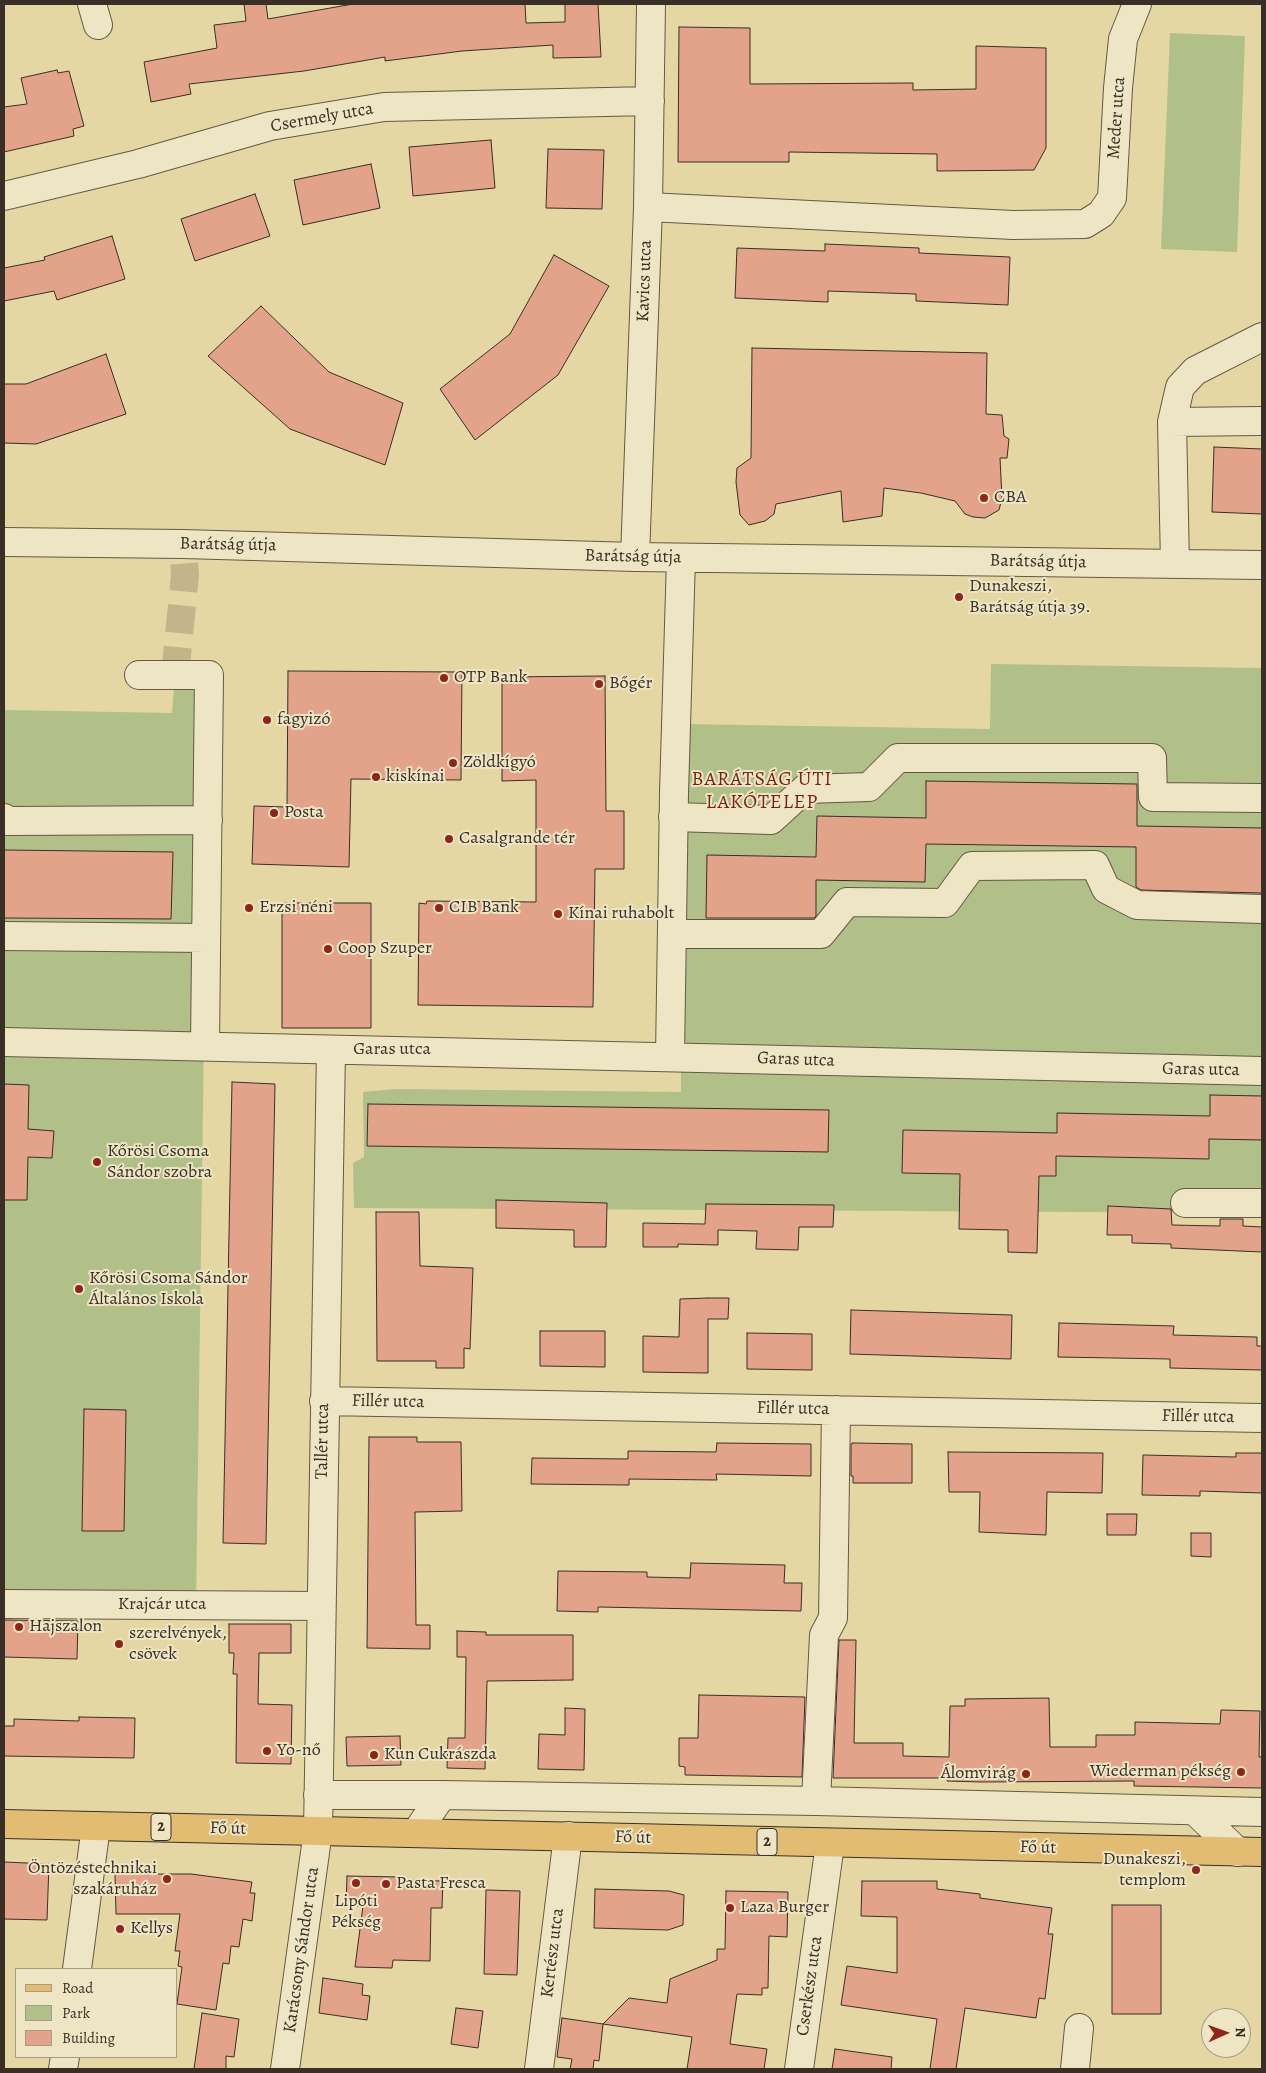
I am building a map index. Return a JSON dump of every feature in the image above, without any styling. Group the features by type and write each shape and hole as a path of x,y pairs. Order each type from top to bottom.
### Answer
{"main road":[{"name":"Fő út","path":"4,1824 1250,1852"}],"street":[{"name":"Kavics utca","path":"635,557 648,207 652,4"},
{"name":"Meder utca","path":"648,207 1013,225 1085,224 1100,214 1112,198 1118,88 1123,39 1137,4"},
{"name":"Csermely utca","path":"4,196 138,164 270,126 384,107 650,101"},
{"path":"1175,564 1172,422 1180,386 1195,371 1262,336"},
{"path":"1172,422 1262,421"},
{"name":"Barátság útja","path":"4,542 221,545 681,558 1262,565"},
{"path":"670,1056 673,818 681,558"},
{"path":"139,675 209,675 205,1046"},
{"path":"673,818 771,820 805,788 869,788 898,758 1152,758 1154,797 1262,798"},
{"path":"4,818 7,821 208,820"},
{"path":"672,934 821,934 847,902 945,903 972,866 1095,865 1106,889 1136,906 1262,909"},
{"path":"4,936 206,938"},
{"name":"Garas utca","path":"4,1042 331,1050 376,1049 1262,1071"},
{"name":"Tallér utca","path":"318,1831 320,1606 331,1050"},
{"path":"1185,1202 1262,1202"},
{"name":"Fillér utca","path":"324,1401 1262,1418"},
{"path":"816,1801 824,1635 833,1618 836,1410"},
{"name":"Krajcár utca","path":"4,1604 320,1606"},
{"path":"318,1795 816,1801 1262,1812"},
{"path":"416,1833 442,1795"},
{"path":"1195,1811 1250,1852"},
{"path":"77,1968 96,1826"},
{"name":"Karácsony Sándor utca","path":"286,2069 318,1831"},
{"name":"Kertész utca","path":"539,2069 568,1836"},
{"name":"Cserkész utca","path":"799,2069 830,1844"},
{"path":"1075,2069 1079,2028"}],"green space":[{"path":"1170,33 1245,36 1237,252 1161,249"},
{"path":"991,664 1262,668 1262,1213 354,1208 353,1163 364,1157 363,1092 395,1089 681,1092 682,724 990,729"},
{"path":"175,675 209,675 196,1605 4,1604 4,710 172,713"}],"building":[{"path":"244,4 266,4 268,19 353,4 525,4 526,23 565,22 565,4 598,4 601,57 553,58 553,45 462,51 385,61 385,57 304,71 189,84 191,94 151,102 144,62 217,48 214,25 246,21"},
{"path":"679,27 750,28 750,84 913,83 913,90 976,89 976,46 1046,48 1046,148 1034,170 937,171 937,154 789,152 789,162 678,162"},
{"path":"57,70 58,73 69,71 84,126 73,129 74,136 4,152 4,107 27,104 21,78"},
{"path":"491,140 495,188 413,196 409,147"},
{"path":"548,149 604,150 602,209 546,208"},
{"path":"371,164 380,208 303,225 294,180"},
{"path":"255,194 270,236 195,261 181,219"},
{"path":"112,236 125,279 57,300 54,291 4,301 4,268 45,260 44,257"},
{"path":"825,244 919,248 919,253 1010,257 1008,305 916,301 916,294 828,291 828,302 735,298 737,248 825,251"},
{"path":"554,255 609,286 558,375 475,440 440,389 510,334"},
{"path":"261,306 329,372 403,403 385,465 290,429 208,356"},
{"path":"752,348 987,353 986,414 1002,415 1004,436 1009,439 1007,458 1000,458 1002,498 999,510 985,518 973,517 965,514 955,501 921,493 884,488 882,516 843,522 841,491 776,504 774,514 765,521 749,525 740,515 736,482 737,468 751,458"},
{"path":"106,354 126,414 36,444 4,443 4,384 26,384"},
{"path":"1214,447 1262,449 1262,514 1212,512"},
{"path":"288,671 462,672 461,780 351,779 349,867 252,864 254,806 287,807"},
{"path":"605,676 606,811 624,811 624,869 595,869 593,1007 418,1005 419,903 426,904 427,901 536,902 536,780 502,781 502,677"},
{"path":"926,781 1137,784 1137,826 1262,828 1262,893 1141,890 1136,887 1136,847 926,844 925,882 816,880 816,916 814,918 706,918 707,855 816,857 817,816 926,818"},
{"path":"4,850 173,852 171,919 4,918"},
{"path":"282,903 371,903 371,1028 282,1028"},
{"path":"232,1082 275,1084 266,1544 223,1543"},
{"path":"4,1084 29,1085 28,1129 54,1131 52,1158 28,1157 27,1200 4,1200"},
{"path":"1210,1095 1262,1096 1262,1140 1209,1139 1209,1159 1056,1156 1056,1176 1039,1176 1037,1253 1008,1252 1008,1230 959,1229 960,1174 902,1173 903,1130 1057,1133 1057,1113 1210,1116"},
{"path":"368,1104 829,1110 828,1152 367,1146"},
{"path":"496,1200 607,1203 606,1247 574,1247 574,1230 496,1228"},
{"path":"706,1204 834,1205 833,1227 799,1227 798,1250 756,1249 757,1231 718,1230 718,1245 678,1244 678,1247 643,1247 643,1223 705,1224"},
{"path":"1108,1206 1171,1209 1172,1225 1220,1226 1220,1219 1243,1219 1243,1226 1262,1227 1262,1252 1171,1248 1171,1244 1132,1243 1132,1235 1107,1235"},
{"path":"376,1212 419,1212 420,1266 473,1268 470,1349 464,1348 464,1368 436,1368 436,1361 377,1361"},
{"path":"729,1298 728,1319 708,1319 708,1373 643,1372 643,1336 679,1337 680,1299"},
{"path":"851,1310 1012,1315 1011,1359 850,1354"},
{"path":"1059,1323 1174,1326 1173,1335 1257,1337 1257,1346 1262,1346 1262,1370 1170,1368 1170,1359 1058,1357"},
{"path":"540,1331 605,1331 605,1367 540,1366"},
{"path":"747,1333 812,1334 812,1370 747,1369"},
{"path":"84,1409 126,1410 124,1531 82,1531"},
{"path":"369,1437 417,1437 417,1442 461,1442 462,1511 415,1512 416,1625 430,1625 430,1649 367,1648"},
{"path":"717,1443 811,1444 811,1476 716,1474 717,1480 629,1479 629,1485 531,1484 532,1458 628,1459 628,1451 716,1452"},
{"path":"851,1444 912,1444 912,1483 853,1483 853,1476 851,1476"},
{"path":"948,1452 1103,1453 1102,1493 1047,1492 1046,1535 979,1532 980,1492 949,1492"},
{"path":"1236,1453 1262,1453 1262,1493 1200,1491 1200,1496 1142,1495 1143,1455 1236,1457"},
{"path":"1107,1514 1137,1514 1136,1535 1107,1535"},
{"path":"1191,1533 1211,1533 1211,1557 1191,1556"},
{"path":"691,1563 785,1565 784,1583 802,1583 801,1611 598,1607 598,1612 557,1611 558,1571 647,1572 647,1577 690,1578"},
{"path":"4,1620 78,1621 77,1659 4,1657"},
{"path":"229,1624 291,1624 291,1653 259,1653 258,1704 292,1705 291,1764 236,1763 237,1674 233,1674 234,1653 229,1653"},
{"path":"457,1631 486,1632 486,1635 573,1635 573,1680 487,1681 485,1769 447,1768 448,1738 465,1738 466,1657 457,1657"},
{"path":"839,1640 856,1640 854,1743 903,1743 903,1756 949,1757 950,1706 965,1706 965,1699 1049,1698 1050,1747 1096,1747 1096,1735 1135,1735 1135,1722 1220,1724 1221,1710 1260,1711 1259,1757 1262,1757 1262,1788 1134,1786 1134,1781 982,1782 947,1781 947,1778 833,1778"},
{"path":"699,1695 805,1697 802,1777 685,1775 685,1767 679,1766 679,1738 698,1738"},
{"path":"565,1708 585,1709 584,1770 538,1769 539,1734 565,1735"},
{"path":"79,1717 135,1718 134,1758 4,1756 4,1726 14,1726 14,1719 79,1721"},
{"path":"400,1736 401,1765 347,1766 346,1737"},
{"path":"4,1862 49,1864 47,1920 4,1919"},
{"path":"115,1874 191,1874 252,1882 250,1893 255,1893 252,1921 243,1919 239,1947 231,1946 229,1964 223,1963 216,2010 178,2004 182,1967 178,1966 180,1951 175,1951 180,1914 116,1914"},
{"path":"347,1876 400,1877 400,1880 443,1881 442,1908 431,1908 430,1961 393,1960 392,1968 355,1967 363,1906 346,1906"},
{"path":"862,1881 937,1881 937,1889 980,1894 980,1898 1052,1908 1048,1934 1053,1934 1045,1999 1039,1998 1036,2018 965,2008 956,2069 930,2069 937,2019 841,2005 847,1966 897,1973 897,1917 861,1916"},
{"path":"595,1889 669,1891 684,1895 683,1925 668,1930 594,1928"},
{"path":"486,1890 520,1891 517,1975 484,1974"},
{"path":"726,1891 788,1892 787,1937 769,1936 768,1988 762,1988 762,1995 737,1994 730,2044 767,2049 764,2069 687,2069 692,2037 603,2024 629,1998 667,2003 670,1979 717,1960 717,1949 725,1949"},
{"path":"1112,1905 1161,1905 1161,2014 1112,2014"},
{"path":"323,1978 363,1984 362,1995 370,1996 367,2020 319,2013"},
{"path":"456,2008 483,2011 478,2048 451,2044"},
{"path":"202,2013 239,2019 234,2057 226,2056 226,2069 194,2069"},
{"path":"562,2018 603,2024 599,2061 594,2060 593,2069 570,2069 572,2059 557,2057"},
{"path":"835,2049 892,2057 891,2069 832,2069"}],"tunnel":[{"path":"175,675 185,575 183,544"}],"place":[{"name":"CBA","path":"984,498"},
{"name":"Dunakeszi, Barátság útja 39.","path":"959,597"},
{"name":"OTP Bank","path":"444,678"},
{"name":"Bőgér","path":"599,684"},
{"name":"fagyizó","path":"267,720"},
{"name":"Zöldkígyó","path":"453,763"},
{"name":"kiskínai","path":"376,777"},
{"name":"Posta","path":"274,813"},
{"name":"Casalgrande tér","path":"449,839"},
{"name":"Erzsi néni","path":"249,908"},
{"name":"CIB Bank","path":"439,908"},
{"name":"Kínai ruhabolt","path":"558,914"},
{"name":"Coop Szuper","path":"328,949"},
{"name":"Kőrösi Csoma Sándor szobra","path":"97,1162"},
{"name":"Kőrösi Csoma Sándor Általános Iskola","path":"79,1289"},
{"name":"Hajszalon","path":"19,1627"},
{"name":"szerelvények, csövek","path":"119,1644"},
{"name":"Yo-nő","path":"267,1751"},
{"name":"Kun Cukrászda","path":"374,1755"},
{"name":"Wiederman pékség","path":"1241,1772"},
{"name":"Álomvirág","path":"1026,1774"},
{"name":"Dunakeszi, templom","path":"1196,1870"},
{"name":"Öntözéstechnikai szakáruház","path":"167,1879"},
{"name":"Lipóti Pékség","path":"356,1883"},
{"name":"Pasta Fresca","path":"386,1884"},
{"name":"Laza Burger","path":"730,1908"},
{"name":"Kellys","path":"120,1929"}],"district":[{"name":"BARÁTSÁG ÚTI LAKÓTELEP","path":"762,792"}]}
